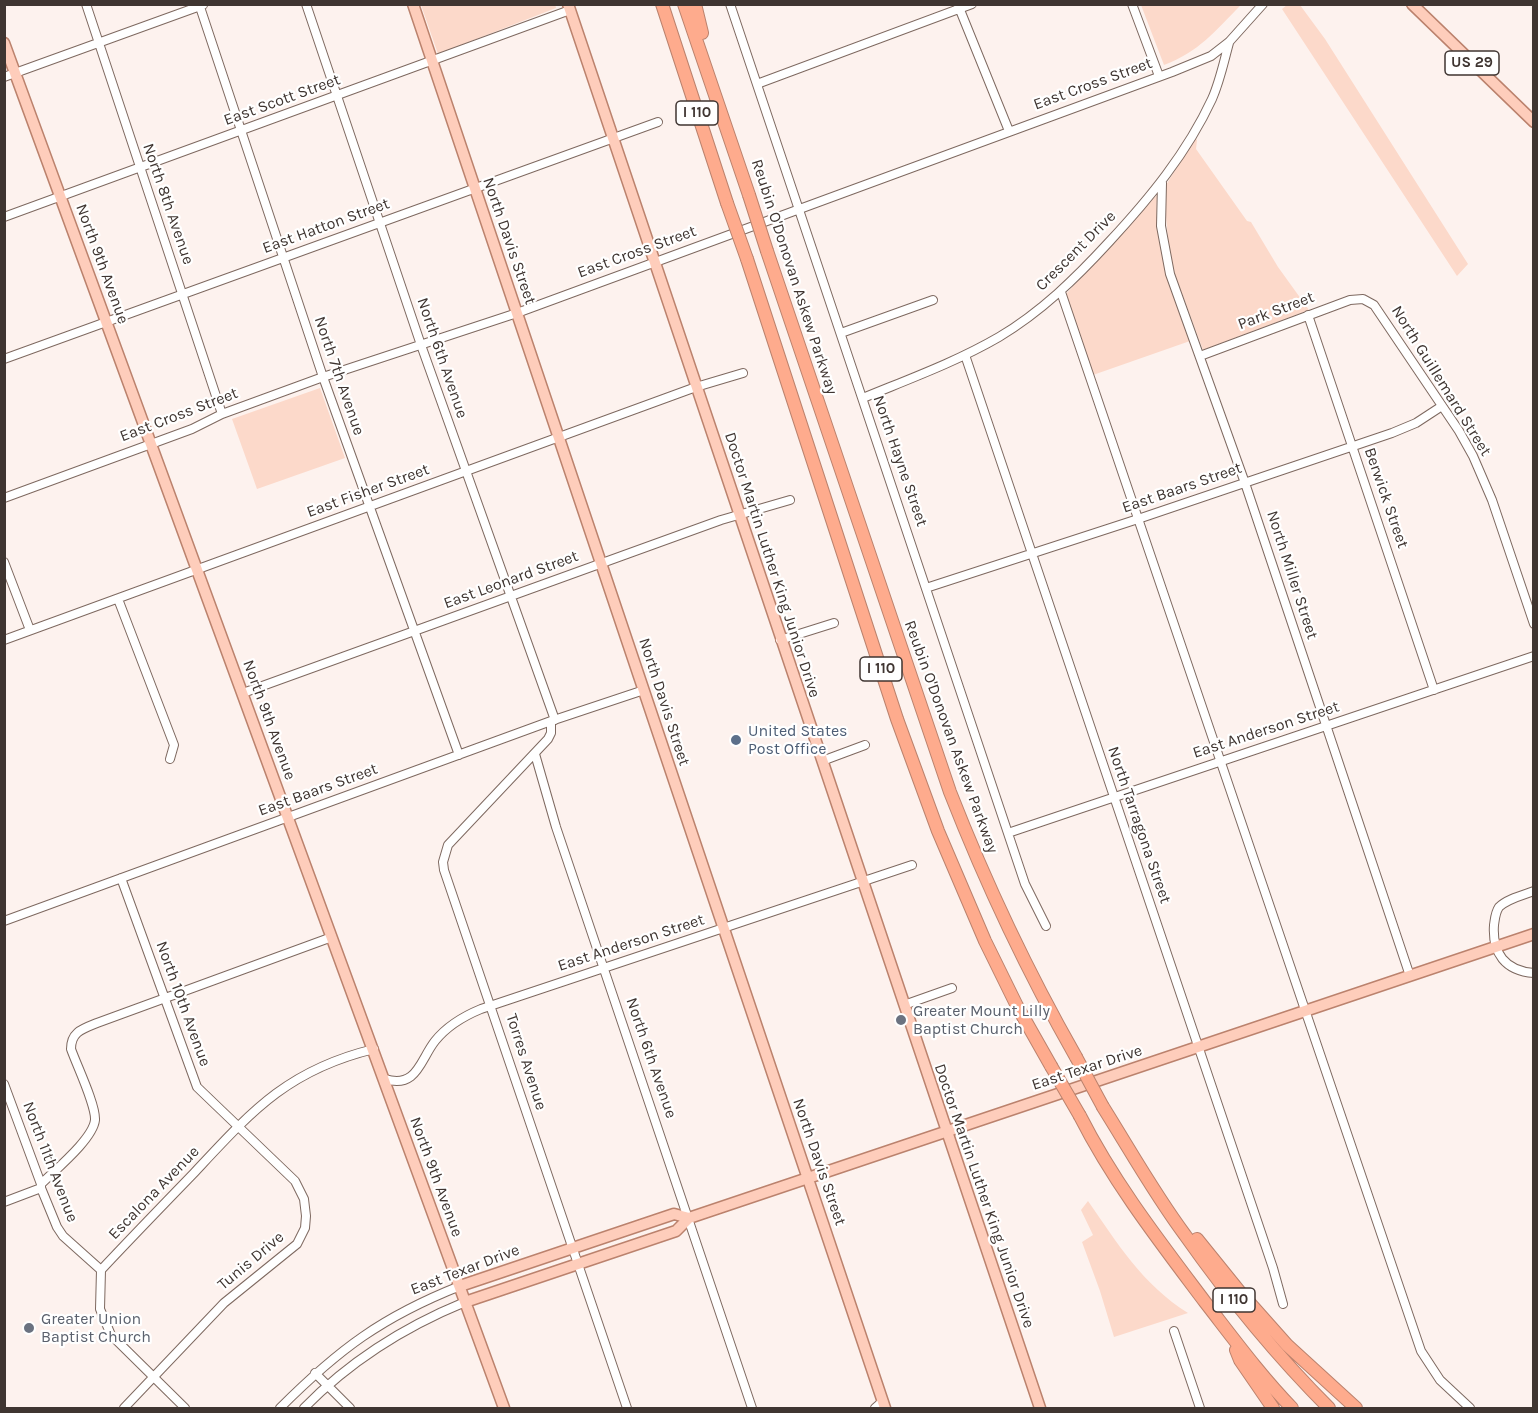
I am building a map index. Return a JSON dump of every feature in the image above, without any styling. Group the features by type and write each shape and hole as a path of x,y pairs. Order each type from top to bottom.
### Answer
{"highway":[{"path":"653,4 667,23"},
{"name":"I 110","path":"662,4 897,719 930,810 985,941 1017,1006 1116,1180 1231,1334 1292,1408"},
{"name":"Reubin O'Donovan Askew Parkway","path":"684,4 950,792 976,858 1010,933 1103,1107 1183,1234 1295,1374 1329,1408"},
{"path":"694,4 722,112"},
{"path":"1150,1182 1266,1323 1315,1372 1356,1408"},
{"path":"1231,1334 1240,1360 1273,1408"}],"main road":[{"name":"North Davis Street","path":"413,4 808,1178 881,1406"},
{"name":"US 29","path":"1412,4 1533,122"},
{"name":"Doctor Martin Luther King Junior Drive","path":"569,7 1040,1408"},
{"name":"North 9th Avenue","path":"4,43 10,75 62,196 504,1408"},
{"name":"East Texar Drive","path":"465,1302 676,1231 689,1218 1533,934"},
{"name":"East Texar Drive","path":"460,1286 674,1214 689,1218"}],"street":[{"name":"North 8th Avenue","path":"86,4 222,414"},
{"name":"North 6th Avenue","path":"306,4 421,345 512,596 553,721"},
{"name":"North Hayne Street","path":"730,4 1025,884 1046,926"},
{"path":"757,84 958,7 972,4"},
{"path":"1132,4 1159,76"},
{"name":"East Cross Street","path":"4,498 192,429 222,414 323,377 517,313 1211,56 1229,42 1263,4"},
{"path":"10,75 200,5"},
{"name":"North 7th Avenue","path":"200,5 323,377 459,755"},
{"name":"East Scott Street","path":"4,218 337,96 569,7"},
{"path":"958,7 1009,131"},
{"name":"Crescent Drive","path":"863,398 965,356 1002,335 1060,292 1162,183 1212,98 1229,42"},
{"name":"East Hatton Street","path":"4,359 658,122"},
{"name":"North Miller Street","path":"1162,183 1161,226 1165,252 1177,296 1245,483 1410,974"},
{"path":"1060,292 1420,1351 1440,1380 1470,1408"},
{"name":"Park Street","path":"1200,356 1350,300 1363,298"},
{"name":"North Guillemard Street","path":"1363,298 1378,309 1443,406 1473,456 1486,482 1533,624"},
{"path":"841,333 933,300"},
{"name":"Berwick Street","path":"1308,315 1434,690"},
{"name":"North Tarragona Street","path":"965,356 1273,1268 1283,1304"},
{"name":"East Fisher Street","path":"4,640 696,387 743,373"},
{"name":"East Baars Street","path":"926,588 1353,446 1416,423 1443,406"},
{"name":"East Leonard Street","path":"243,693 602,563 739,515 790,500"},
{"path":"4,562 30,630"},
{"path":"118,599 174,745 170,759"},
{"path":"780,640 834,623"},
{"name":"East Anderson Street","path":"1008,833 1533,656"},
{"name":"East Baars Street","path":"4,921 288,816 644,690"},
{"path":"535,753 551,734 553,721"},
{"path":"822,761 865,745"},
{"name":"North 6th Avenue","path":"535,753 556,827 752,1408"},
{"name":"Torres Avenue","path":"535,753 448,845 443,862 444,870 627,1408"},
{"name":"East Anderson Street","path":"385,1079 398,1082 412,1076 435,1041 471,1013 912,866"},
{"name":"North 10th Avenue","path":"121,878 197,1087 237,1126"},
{"path":"1533,891 1505,902 1497,912 1493,938 1503,961 1510,966 1533,973"},
{"path":"4,1202 41,1186 92,1131 94,1112 71,1045 75,1034 97,1023 332,937"},
{"path":"904,1005 952,988"},
{"name":"Escalona Avenue","path":"100,1270 237,1126 273,1095 334,1060 374,1049"},
{"name":"North 11th Avenue","path":"4,1084 57,1227 63,1236 100,1270"},
{"name":"Tunis Drive","path":"124,1408 224,1304 252,1278 290,1251 297,1244 305,1228 304,1198 295,1181 237,1126"},
{"path":"100,1270 100,1309 105,1326 115,1341 185,1408"},
{"name":"East Texar Drive","path":"280,1408 315,1373 353,1342 384,1321 460,1286"},
{"name":"East Texar Drive","path":"304,1408 327,1385 383,1343 420,1322 465,1302"},
{"path":"1174,1331 1200,1408"},
{"path":"315,1373 350,1408"}],"shaded area":[{"path":"555,4 556,8 438,54 421,5"},
{"path":"1141,4 1241,5 1197,47 1164,65"},
{"path":"1287,5 1300,5 1325,39 1468,264 1457,276 1282,9"},
{"path":"1195,138 1197,140 1196,149 1247,221 1251,222 1278,267 1309,310 1203,350 1174,272 1169,251 1165,204 1166,185"},
{"path":"1157,195 1161,252 1190,341 1093,375 1066,294"},
{"path":"320,388 345,458 257,489 232,419"},
{"path":"1088,1201 1144,1276 1172,1302 1188,1313 1114,1337 1082,1242 1093,1235 1081,1210"}],"place":[{"name":"United States Post Office","path":"736,740"},
{"name":"Greater Mount Lilly Baptist Church","path":"901,1020"},
{"name":"Greater Union Baptist Church","path":"29,1328"}]}
